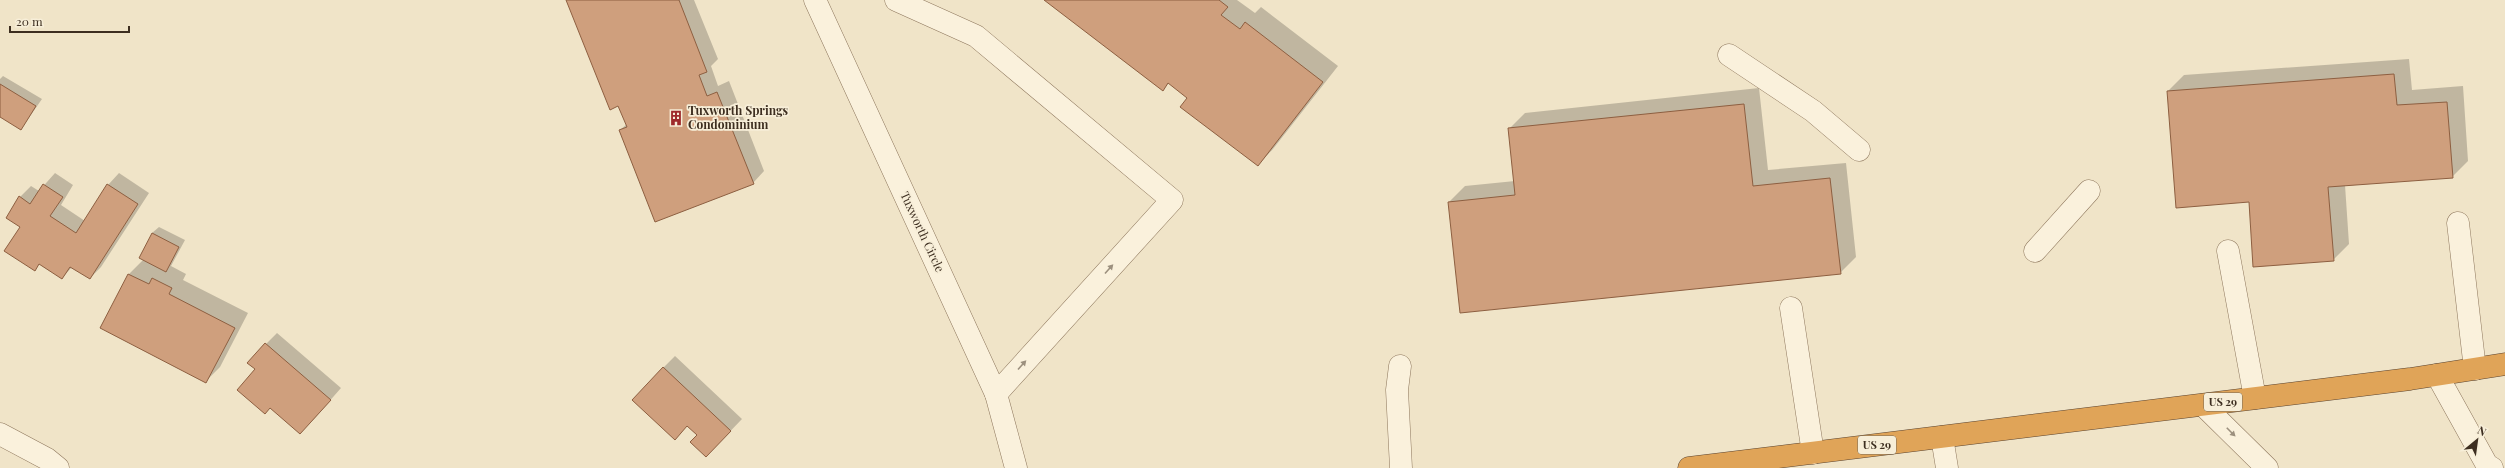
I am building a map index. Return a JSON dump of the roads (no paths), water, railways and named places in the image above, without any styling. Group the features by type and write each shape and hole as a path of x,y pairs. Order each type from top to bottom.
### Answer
{"highway":[{"name":"US 29","path":"1689,468 1777,463 1813,453 2204,405 2437,375 2505,364"}],"street":[{"name":"Tuxworth Circle","path":"815,0 996,394 1016,468"},
{"path":"896,0 976,36 1172,200 996,394"},
{"path":"1729,55 1813,111 1859,150"},
{"path":"2035,251 2090,191"},
{"path":"2458,222 2475,369"},
{"path":"2228,251 2255,398"},
{"path":"1792,308 1813,453"},
{"path":"1400,366 1397,390 1401,468"},
{"path":"2437,375 2487,465 2492,468"},
{"path":"2204,405 2267,468"},
{"path":"0,434 47,459 58,468"},
{"path":"1942,437 1947,468"}],"place":[{"name":"Tuxworth Springs Condominium","path":"676,118"}]}
